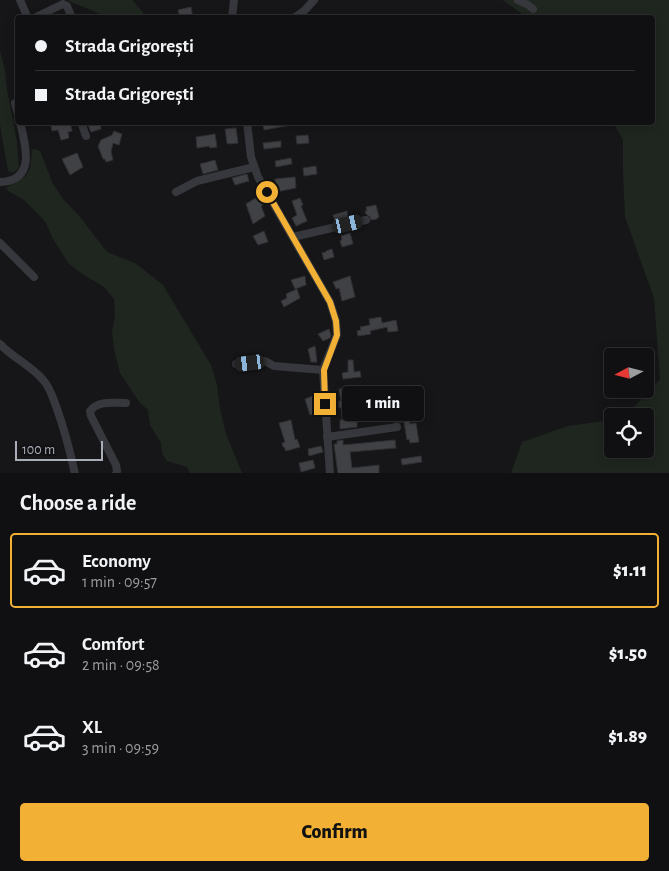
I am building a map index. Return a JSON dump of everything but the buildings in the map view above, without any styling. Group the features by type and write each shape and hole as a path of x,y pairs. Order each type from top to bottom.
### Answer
{"street":[{"path":"20,0 27,15"},
{"path":"232,15 234,0"},
{"path":"298,15 314,0"},
{"path":"518,0 533,9"},
{"path":"40,15 63,4 67,6 71,15"},
{"path":"0,182 15,180 22,174 25,166 24,140 21,125"},
{"path":"82,125 86,136"},
{"path":"247,125 251,157 258,177 330,302 336,321 337,335 324,370 330,473"},
{"path":"176,192 197,181 254,167"},
{"path":"293,237 366,220"},
{"path":"0,243 34,277"},
{"path":"0,344 35,372 49,388 61,420 75,473"},
{"path":"236,364 265,361 274,366 324,370"},
{"path":"116,473 116,465 90,411 98,404 110,402 126,403"},
{"path":"327,437 397,427"}],"shaded area":[{"path":"67,0 132,0 144,15 102,15"},
{"path":"503,0 669,0 669,473 511,473 522,442 568,426 604,421 604,458 654,458 654,408 631,408 642,398 654,398 654,385 660,379 654,298 625,217 623,140 614,125 655,125 655,15 523,15"},
{"path":"0,51 17,142 19,168 13,173 8,171 0,125"},
{"path":"32,150 40,151 53,184 64,200 107,252 135,263 163,285 211,365 217,385 226,434 242,473 190,473 187,467 167,461 162,453 161,443 150,425 148,410 140,403 120,373 112,332 115,316 114,299 104,287 68,263 46,223 24,200 6,188 26,176 30,168"}],"route":[{"path":"267,192 330,302 336,321 337,335 324,370 325,404"}]}
